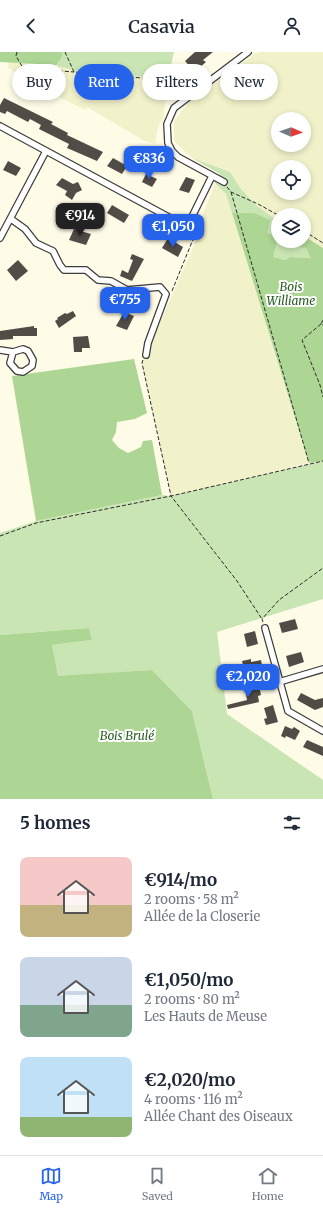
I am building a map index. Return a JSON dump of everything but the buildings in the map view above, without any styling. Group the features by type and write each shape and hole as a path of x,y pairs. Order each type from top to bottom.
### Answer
{"street":[{"path":"212,79 248,52"},
{"path":"184,100 174,108 167,124 168,143 172,151 178,156 224,182"},
{"path":"0,126 187,227 212,176"},
{"path":"0,238 46,151"},
{"path":"11,219 25,229 36,243 53,252 64,270 86,270 98,280 111,281 127,290 160,287 166,294 148,342 146,355"},
{"path":"0,350 13,352 18,349 28,351 32,355 32,366 23,372 17,371 10,363 13,352"},
{"path":"265,628 288,711 323,730"},
{"path":"279,682 323,669"}],"path":[{"path":"17,52 16,56 23,68 74,72 65,52"},
{"path":"224,182 231,192 308,463"},
{"path":"231,192 271,211"},
{"path":"171,293 194,237 187,227"},
{"path":"311,235 323,243"},
{"path":"323,320 321,324 302,340 323,396"},
{"path":"146,355 142,363 171,496 237,581 262,619 265,628"},
{"path":"0,536 36,523 171,496 308,463 323,461"},
{"path":"262,619 279,600 323,568"}],"green space":[{"path":"0,52 63,52 61,59 57,64 0,62"},
{"path":"63,52 174,52 171,64 142,64 142,77 134,76 134,64 74,64 74,70 66,68 66,64 57,64 61,59"},
{"path":"261,52 323,52 323,248 311,240 311,208 271,208 271,216 257,206 241,189 230,172 192,158 174,141 174,121 187,104 192,100 212,100 212,85 220,79 220,100 278,100 278,64 241,64 254,54"},
{"path":"9,62 40,64 12,64 12,70 8,68"},
{"path":"66,68 74,70 74,100 134,100 134,76 142,77 142,100 165,100 163,118 158,127 155,144 143,140 87,107 85,110 66,100"},
{"path":"192,158 230,172 241,189 257,206 271,216 271,248 306,248 312,258 290,257 285,260 273,257 267,233 254,213 232,213 226,194 215,183 220,174"},
{"path":"215,183 226,194 309,463 171,496 142,363 196,241 202,217"},
{"name":"Bois Williame","path":"232,213 254,213 270,220 267,233 271,235 271,248 275,248 273,257 285,260 290,257 311,258 306,248 311,248 311,240 323,248 323,461 309,463"},
{"path":"134,359 147,413 135,419 117,422 116,432 112,440 119,448 128,453 141,447 143,441 152,440 162,495 36,521 12,376"},
{"path":"323,461 323,599 217,632 227,714 323,780 323,799 213,799 192,711 152,670 58,677 52,645 92,640 89,628 0,635 0,533 36,521 162,495 171,496"},
{"name":"Bois Brulé","path":"89,628 92,640 52,645 58,676 152,670 192,711 213,799 0,799 0,635"}]}
